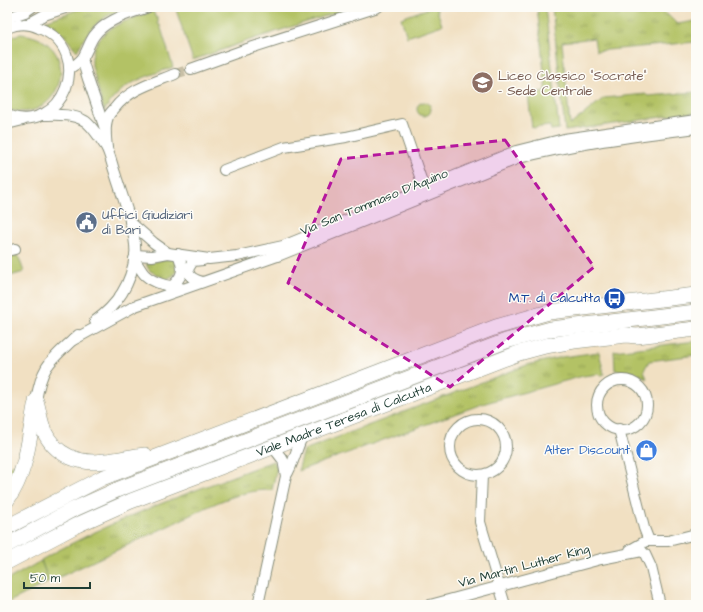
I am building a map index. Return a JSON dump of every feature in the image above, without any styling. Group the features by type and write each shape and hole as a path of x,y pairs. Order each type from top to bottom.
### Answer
{"main road":[{"path":"7,527 102,478 496,327 549,312 696,295"},
{"name":"Viale Madre Teresa di Calcutta","path":"7,545 70,511 119,488 506,341 551,329 696,312"},
{"path":"637,336 646,327 653,316"},
{"name":"Viale Madre Teresa di Calcutta","path":"7,562 106,511 519,353 545,346 574,341 696,329"},
{"path":"36,401 41,422 48,439 61,452 69,457 90,462 104,462 127,457 169,452"},
{"path":"7,500 21,474 27,453 36,401"}],"street":[{"path":"28,24 32,7"},
{"path":"8,24 32,7"},
{"path":"28,24 44,15 68,7"},
{"path":"70,68 82,59 91,40 104,26 148,7"},
{"path":"191,69 244,50 378,7"},
{"path":"8,24 28,24 46,30 65,51 69,59 69,81 64,94 54,105 40,115"},
{"path":"36,401 38,388 45,369 56,354 88,326 112,308 120,299 129,281 135,257 135,242 130,222 107,148 105,130 82,59"},
{"path":"105,130 108,117 124,97 147,85 175,74"},
{"path":"7,124 40,115 59,114 74,116 86,122 107,148"},
{"path":"7,115 25,119"},
{"path":"86,122 101,118"},
{"name":"Via San Tommaso D'Aquino","path":"130,222 154,243 173,254 209,259 237,256 283,246 488,162 539,144 696,120"},
{"path":"224,170 284,147 346,137 402,124 424,188"},
{"name":"Via San Tommaso D'Aquino","path":"73,340 121,313 183,288 280,255 519,158 580,144 696,128"},
{"path":"135,257 173,254 182,265 182,274 171,287 158,298"},
{"path":"135,257 145,275 171,287 183,288"},
{"path":"202,282 193,278 188,269 193,261 209,259"},
{"path":"624,380 640,388 644,394 647,408 644,416 637,424 630,428 619,430 606,424 601,418 597,403 604,388 615,381 624,380"},
{"path":"481,419 496,425 503,435 506,448 501,464 494,470 482,475 468,474 458,467 451,454 450,442 458,427 466,422 481,419"},
{"path":"619,430 644,528 660,605"},
{"path":"258,605 286,476 292,467 302,435"},
{"path":"273,447 283,460 286,476"},
{"path":"482,475 480,522 505,605"},
{"name":"Via Martin Luther King","path":"430,605 696,534"}],"highlighted area":[{"path":"505,140 594,267 450,387 288,283 341,159"}],"green space":[{"path":"85,7 129,7 111,14 92,28 77,51 55,27 45,21"},
{"path":"175,7 354,7 193,60"},
{"path":"436,7 442,25 407,37 401,18"},
{"path":"537,7 545,7 559,129 551,130 550,126 532,128 528,94 546,91"},
{"path":"552,7 660,7 677,24 696,21 696,42 596,51 594,38 562,42 570,125 604,98 645,94 648,96 696,92 696,112 565,131"},
{"path":"153,11 156,18 158,18 158,24 160,25 173,67 142,78 126,87 118,93 104,111 92,66 93,53 96,43 111,28"},
{"path":"21,34 42,40 54,51 60,66 59,81 53,95 42,106 26,112 7,109 7,37"},
{"path":"421,102 427,102 431,106 431,112 427,116 421,116 417,112 417,106"},
{"path":"18,255 24,272 7,277 7,259"},
{"path":"165,259 172,259 176,262 178,268 174,275 165,280 149,270 146,264"},
{"path":"696,341 696,355 649,361 644,370 647,379 634,372 615,370 614,351"},
{"path":"599,352 604,374 600,376 599,374 583,376 482,404 298,471 304,450 527,365 562,357"},
{"path":"273,461 277,467 272,490 245,493 218,502 49,582 41,560 126,518"},
{"path":"18,463 7,489 7,467"},
{"path":"41,561 49,582 7,603 7,580"}],"tunnel":[{"path":"175,74 191,69"}],"place":[{"name":"Liceo Classico \"Socrate\" - Sede Centrale","path":"482,83"},
{"name":"Uffici Giudiziari di Bari","path":"87,222"},
{"name":"M.T. di Calcutta","path":"615,298"},
{"name":"Alter Discount","path":"646,450"}]}
